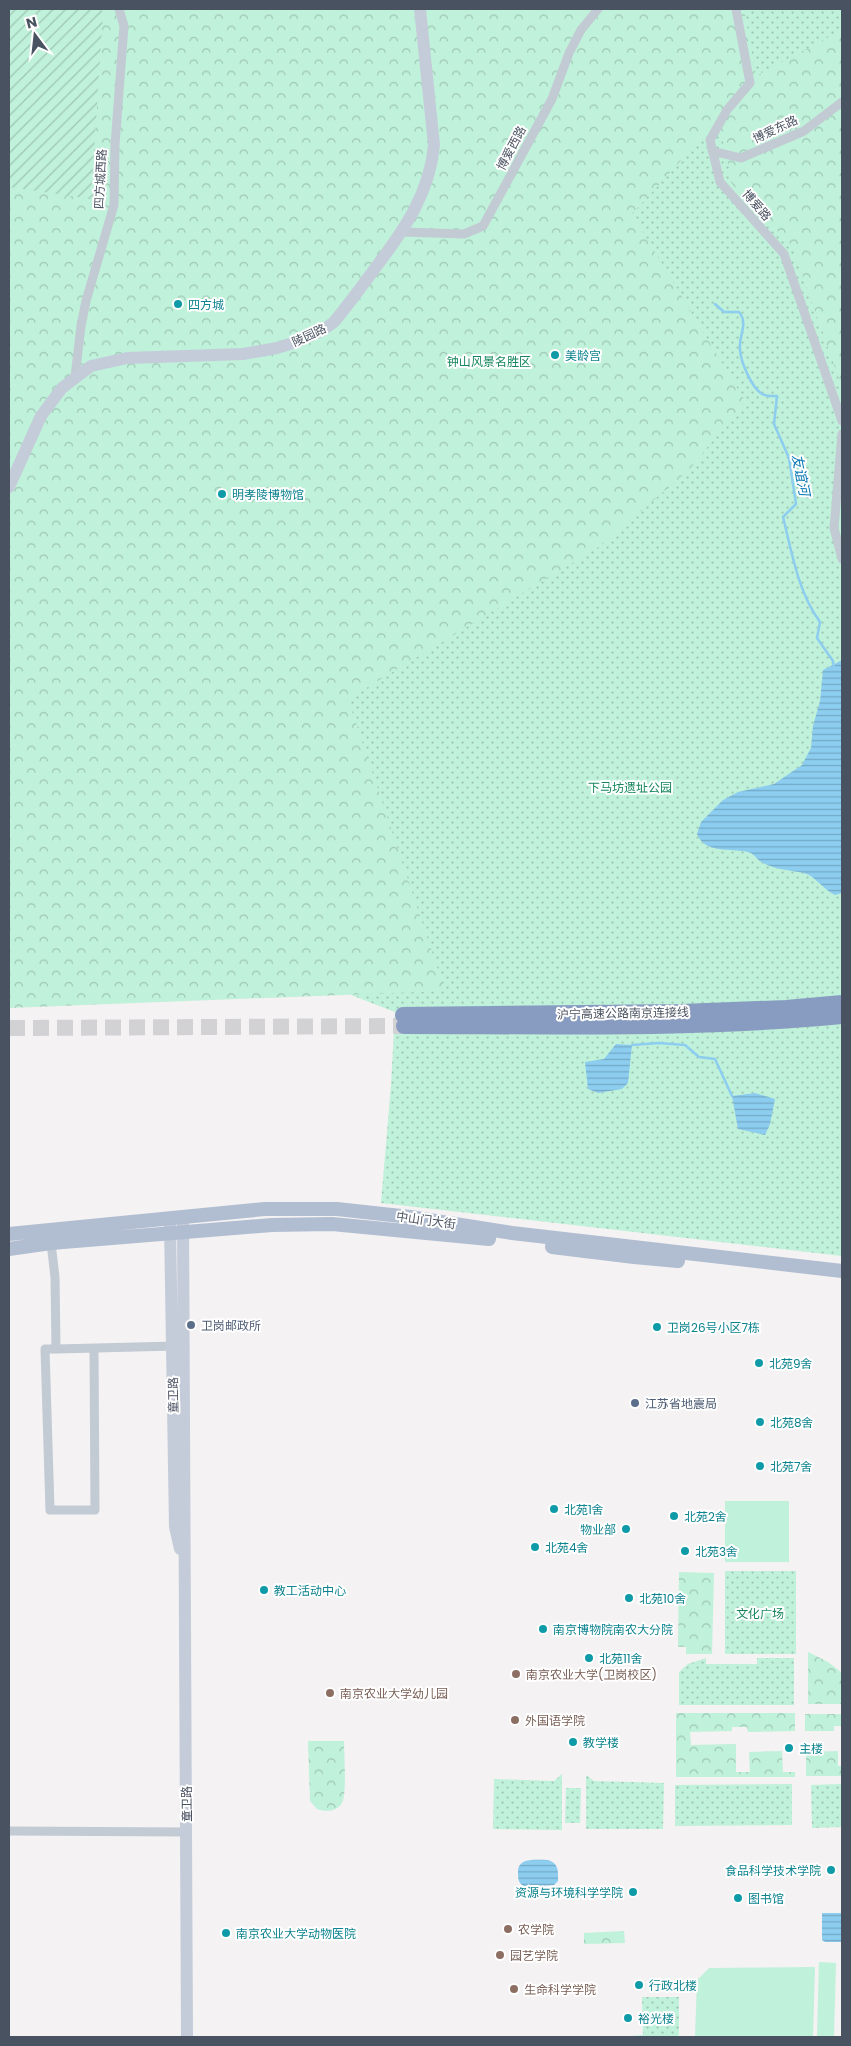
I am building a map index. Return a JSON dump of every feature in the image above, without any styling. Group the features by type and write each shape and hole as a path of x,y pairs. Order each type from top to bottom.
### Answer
{"highway":[{"name":"沪宁高速公路南京连接线","path":"842,1003 786,1008 691,1012 404,1020 533,1026 738,1023 842,1016"}],"main road":[{"name":"中山门大街","path":"9,1234 264,1208 337,1209 410,1217 512,1233 842,1271"},
{"name":"中山门大街","path":"9,1249 52,1243 177,1232 272,1225 332,1224 470,1236 634,1257 707,1263 842,1279"}],"street":[{"name":"四方城西路","path":"75,377 86,301 114,205 115,145 124,26 119,9"},
{"name":"陵园路","path":"9,487 41,416 62,388 92,366 127,358 243,354 277,348 323,330 334,322 403,232 423,192 434,151 420,9"},
{"name":"博爱西路","path":"403,232 464,234 483,226 552,99 569,53 581,30 598,9"},
{"name":"博爱路","path":"736,9 750,82 727,110 710,140 712,152 720,182 784,254 842,421"},
{"name":"博爱东路","path":"712,152 741,158 804,130 842,102"},
{"path":"842,434 834,528 842,560"},
{"name":"童卫路","path":"177,1217 178,1346 186,1571 184,1583 187,2037"},
{"path":"52,1243 55,1277 56,1349"},
{"path":"94,1349 95,1510 50,1510 45,1349 178,1346"},
{"path":"9,1832 186,1832"}],"green space":[{"name":"钟山风景名胜区","path":"9,9 842,9 842,1256 381,1203 395,1012 351,995"},
{"path":"9,9 744,9 756,76 842,30 842,387 792,246 733,185 718,120 632,214 745,401 689,470 597,548 348,699 445,991 9,1008"},
{"path":"9,9 101,9 103,12 91,199 9,187"},
{"path":"725,1501 789,1501 789,1562 725,1562"},
{"name":"文化广场","path":"725,1571 796,1571 796,1654 725,1654"},
{"path":"679,1572 714,1573 712,1654 686,1654 686,1647 678,1647"},
{"path":"808,1652 828,1662 842,1673 842,1704 808,1704"},
{"path":"706,1658 706,1664 757,1664 757,1658 794,1658 794,1705 679,1705 679,1672 688,1664"},
{"path":"676,1713 795,1713 795,1731 748,1732 747,1727 732,1727 732,1731 690,1732 691,1745 736,1744 736,1772 750,1772 749,1752 782,1751 783,1772 795,1772 795,1777 676,1777"},
{"path":"805,1714 842,1714 842,1726 834,1726 834,1731 805,1731"},
{"path":"308,1741 344,1741 344,1799 340,1806 334,1810 324,1811 317,1809 310,1801"},
{"path":"838,1751 838,1766 842,1766 842,1776 806,1776 806,1752"},
{"path":"562,1774 562,1830 493,1829 494,1779 554,1781"},
{"path":"586,1775 594,1781 664,1783 663,1829 586,1829"},
{"path":"792,1784 792,1825 675,1826 675,1785"},
{"path":"842,1784 842,1827 812,1828 811,1785"},
{"path":"566,1788 581,1788 580,1823 565,1823"},
{"path":"624,1931 625,1943 584,1944 584,1933"},
{"path":"819,1962 836,1963 834,2037 817,2037"},
{"path":"815,1967 813,2037 695,2037 697,1980 709,1968"},
{"path":"642,1997 679,1997 679,2035 677,2037 630,2037 643,2035"}],"water":[{"path":"842,660 842,893 835,895 804,873 768,865 748,852 719,849 706,845 697,834 701,822 723,800 738,792 774,784 802,765 811,748 813,726 820,701 823,670"},
{"path":"616,1044 632,1045 628,1083 622,1089 598,1093 588,1089 585,1062 604,1059"},
{"path":"755,1093 775,1099 770,1124 765,1135 738,1129 732,1096"},
{"path":"528,1860 548,1860 554,1863 557,1868 558,1881 554,1885 524,1887 519,1882 518,1872 521,1864"},
{"path":"822,1913 842,1913 842,1942 825,1942 822,1940"}],"waterway":[{"name":"友谊河","path":"715,304 724,312 739,312 743,321 740,350 747,374 754,386 762,394 777,396 774,424 789,458 796,504 783,517 801,585 812,610 820,622 817,638 833,661 834,668"},
{"path":"632,1045 659,1043 685,1045 699,1057 715,1059 732,1096"}],"tunnel":[{"path":"9,1028 404,1026"}],"place":[{"name":"四方城","path":"178,304"},
{"name":"美龄宫","path":"555,355"},
{"name":"明孝陵博物馆","path":"222,494"},
{"name":"卫岗邮政所","path":"191,1325"},
{"name":"卫岗26号小区7栋","path":"657,1327"},
{"name":"北苑9舍","path":"759,1363"},
{"name":"江苏省地震局","path":"635,1403"},
{"name":"北苑8舍","path":"760,1422"},
{"name":"北苑7舍","path":"760,1466"},
{"name":"北苑1舍","path":"554,1509"},
{"name":"北苑2舍","path":"674,1516"},
{"name":"物业部","path":"626,1529"},
{"name":"北苑4舍","path":"535,1547"},
{"name":"北苑3舍","path":"685,1551"},
{"name":"教工活动中心","path":"264,1590"},
{"name":"北苑10舍","path":"629,1598"},
{"name":"南京博物院南农大分院","path":"543,1629"},
{"name":"北苑11舍","path":"589,1658"},
{"name":"南京农业大学(卫岗校区)","path":"516,1674"},
{"name":"南京农业大学幼儿园","path":"330,1693"},
{"name":"外国语学院","path":"515,1720"},
{"name":"教学楼","path":"573,1742"},
{"name":"主楼","path":"789,1748"},
{"name":"食品科学技术学院","path":"831,1870"},
{"name":"资源与环境科学学院","path":"633,1892"},
{"name":"图书馆","path":"738,1898"},
{"name":"农学院","path":"508,1929"},
{"name":"南京农业大学动物医院","path":"226,1933"},
{"name":"园艺学院","path":"500,1955"},
{"name":"行政北楼","path":"639,1985"},
{"name":"生命科学学院","path":"514,1989"},
{"name":"裕光楼","path":"628,2018"}],"park label":[{"name":"下马坊遗址公园","path":"630,787"}]}
